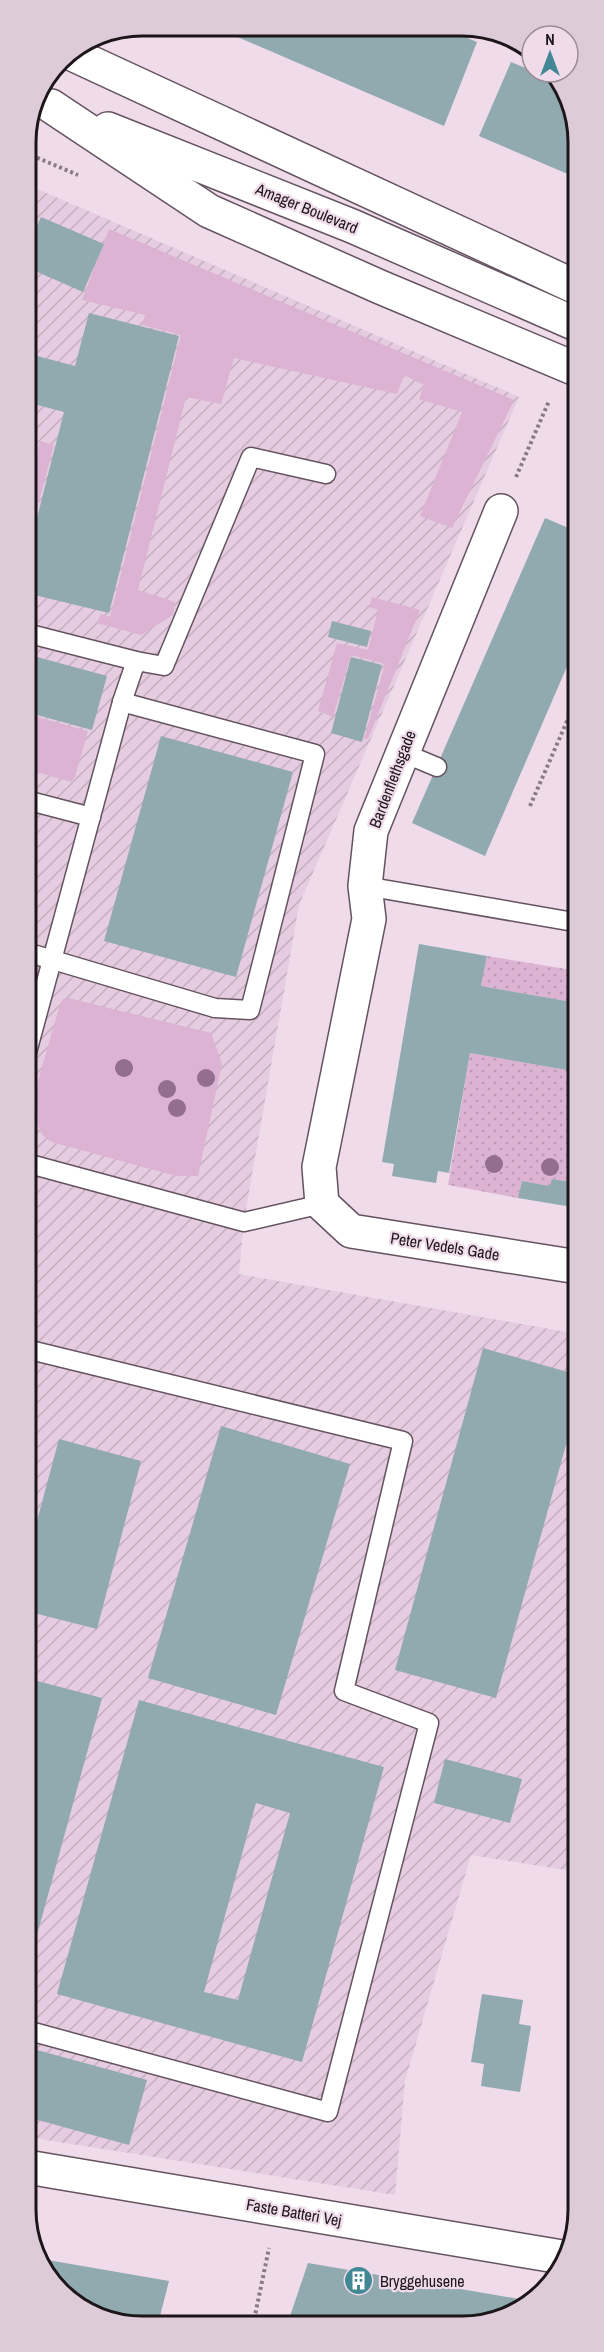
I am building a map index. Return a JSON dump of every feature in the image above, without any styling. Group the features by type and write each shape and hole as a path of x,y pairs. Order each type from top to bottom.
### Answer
{"street":[{"path":"79,57 568,283"},
{"path":"44,103 209,211 380,287 568,366"},
{"name":"Amager Boulevard","path":"44,103 352,226 568,321"},
{"name":"Bardenflethsgade","path":"322,1204 319,1167 369,919 365,886 371,831 401,752 501,511"},
{"name":"Peter Vedels Gade","path":"322,1204 351,1231 568,1265"},
{"name":"Faste Batteri Vej","path":"36,2169 557,2256"}],"lane":[{"path":"36,636 164,666 251,457 326,474"},
{"path":"36,1017 122,702 136,661"},
{"path":"36,955 215,1008 250,1010 315,754 122,702"},
{"path":"401,752 437,767"},
{"path":"36,803 91,817"},
{"path":"365,886 568,921"},
{"path":"36,1166 244,1221 322,1204"},
{"path":"36,1351 403,1441 344,1691 429,1723 328,2112 36,2034"}],"path":[{"path":"501,511 568,373"},
{"path":"530,806 568,718"},
{"path":"255,2316 277,2209"}],"shaded area":[{"path":"36,188 519,397 299,905 244,1221 239,1274 568,1332 568,1870 471,1855 405,2081 395,2195 36,2138"},
{"path":"109,229 514,400 452,528 420,516 462,412 419,399 424,385 404,375 397,394 234,358 221,404 186,397 138,590 175,602 173,615 141,635 97,623 101,614 110,617 181,335 142,325 145,315 82,300"},
{"path":"40,441 54,445 36,512 36,456"},
{"path":"372,597 420,610 368,739 364,739 385,664 351,655 333,717 318,711 337,643 368,650 378,610 369,607"},
{"path":"36,717 88,731 75,777 71,782 36,772"},
{"path":"487,956 568,969 568,1001 481,986"},
{"path":"68,998 211,1033 222,1064 198,1176 176,1176 55,1143 43,1135 36,1110 36,1088 63,999"},
{"path":"470,1053 568,1070 568,1181 553,1179 550,1186 522,1181 518,1198 448,1185"}],"building":[{"path":"235,36 463,36 477,42 444,126"},
{"path":"511,62 520,66 520,84 550,84 554,89 566,122 568,174 479,136"},
{"path":"41,217 104,244 83,292 36,271 36,229"},
{"path":"89,313 179,336 109,613 36,595 36,522 64,412 36,405 36,356 75,366"},
{"path":"545,518 568,528 568,664 485,856 412,823"},
{"path":"332,621 371,631 367,647 328,637"},
{"path":"36,657 107,676 92,730 36,715"},
{"path":"351,657 382,665 362,742 331,733"},
{"path":"161,736 293,772 236,977 104,941"},
{"path":"419,944 487,956 481,986 568,1001 568,1070 470,1053 449,1173 438,1171 436,1183 392,1176 394,1164 382,1162"},
{"path":"552,1179 568,1181 568,1206 518,1198 522,1181 550,1186"},
{"path":"483,1348 568,1372 568,1437 496,1698 395,1670"},
{"path":"221,1426 350,1464 276,1715 148,1678"},
{"path":"59,1439 141,1461 97,1629 36,1614 36,1525"},
{"path":"36,1681 102,1698 36,1935"},
{"path":"139,1700 384,1767 302,2062 57,1994","holes":["256,1803 290,1813 238,2000 204,1992"]},
{"path":"445,1759 522,1779 510,1823 434,1803"},
{"path":"482,1994 523,2000 519,2024 531,2026 520,2092 481,2086 484,2064 471,2062"},
{"path":"36,2050 147,2080 129,2145 36,2119"},
{"path":"49,2260 169,2281 160,2316 122,2314 95,2305 72,2290"},
{"name":"Bryggehusene","path":"308,2263 519,2299 489,2312 462,2316 290,2316"}],"place":[{"name":"Bryggehusene","path":"359,2281"}]}
